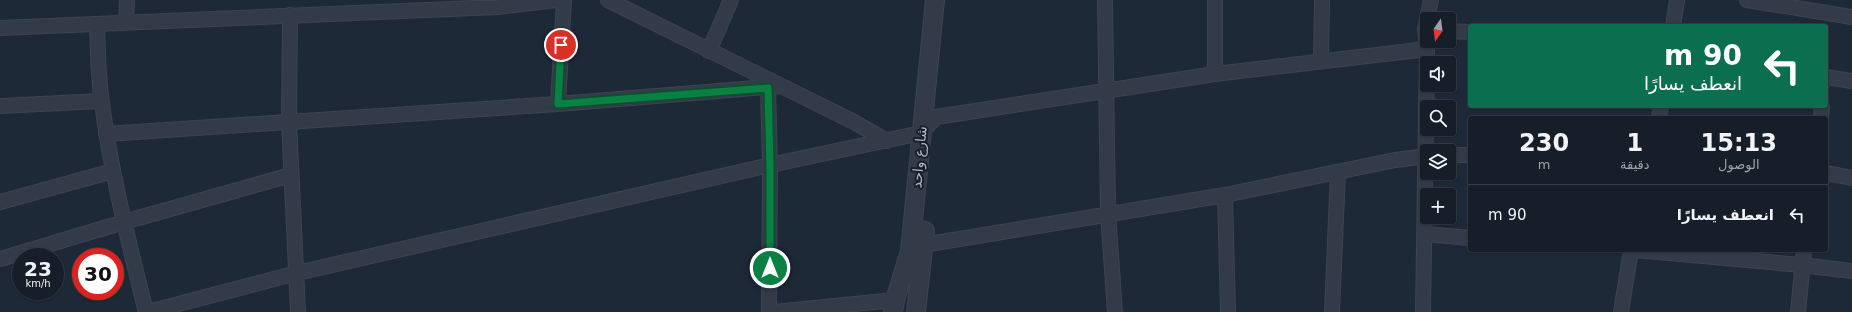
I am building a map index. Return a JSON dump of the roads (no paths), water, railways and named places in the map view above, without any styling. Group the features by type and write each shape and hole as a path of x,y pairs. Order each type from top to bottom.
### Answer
{"street":[{"path":"126,22 128,0"},
{"path":"0,28 498,7 556,0"},
{"path":"558,104 564,0"},
{"path":"608,0 709,50 774,87 854,122 887,141"},
{"path":"709,50 732,0"},
{"name":"شارع واحد","path":"894,306 910,251 935,0"},
{"name":"شارع واحد","path":"916,312 947,0"},
{"path":"1105,0 1108,214 1115,312"},
{"path":"1215,0 1215,74"},
{"path":"1321,60 1322,0"},
{"path":"1428,12 1430,0"},
{"path":"1674,24 1677,0"},
{"path":"1747,0 1852,17"},
{"path":"290,15 289,121 298,312"},
{"path":"97,24 101,101 106,134 124,222 147,312 297,272 770,165 921,133 936,117 1107,89 1321,60 1427,49 1427,144"},
{"path":"1456,31 1468,32"},
{"path":"1828,77 1852,81"},
{"path":"106,134 558,104 774,87"},
{"path":"769,312 770,165 774,87"},
{"path":"0,106 101,101"},
{"path":"1456,156 1468,155"},
{"path":"923,245 1225,195 1420,157"},
{"path":"0,202 113,171"},
{"path":"1332,312 1338,172"},
{"path":"1828,173 1852,178"},
{"path":"0,258 291,175"},
{"path":"1423,312 1426,180"},
{"path":"1225,195 1228,312"},
{"path":"1425,234 1468,238"},
{"path":"1621,312 1631,252"},
{"path":"1658,252 1852,271"},
{"path":"1798,312 1804,252"},
{"path":"774,312 894,306"}]}
